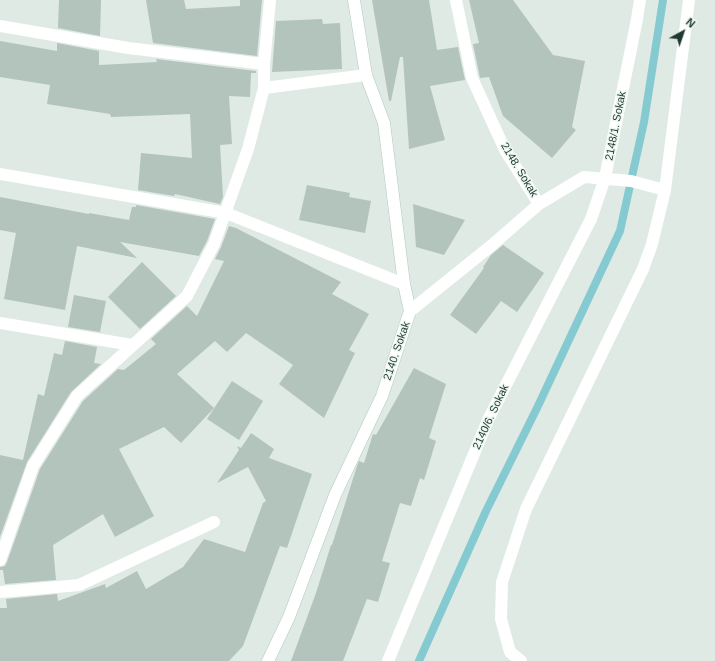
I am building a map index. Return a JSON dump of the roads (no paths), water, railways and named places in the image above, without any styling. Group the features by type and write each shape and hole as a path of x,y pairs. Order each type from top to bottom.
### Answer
{"street":[{"path":"0,560 33,466 77,396 187,296 214,244 248,149 264,88 264,64 270,0"},
{"name":"2140. Sokak","path":"268,661 289,617 335,495 382,396 410,311 404,284 384,123 366,75 354,0"},
{"name":"2148. Sokak","path":"410,311 492,245 539,204 505,150 472,78 456,0"},
{"name":"2148/1. Sokak","path":"605,178 638,19 640,0"},
{"path":"521,661 510,652 501,619 502,582 526,509 643,269 652,244 665,190 689,0"},
{"path":"0,26 128,48 264,64"},
{"path":"264,88 366,75"},
{"path":"0,174 226,214 404,284"},
{"path":"539,204 584,177 631,181 665,190"},
{"name":"2140/6. Sokak","path":"388,661 488,420 592,219 605,178"},
{"path":"0,323 132,345"},
{"path":"0,592 79,585 214,522"}],"waterway":[{"path":"419,661 486,511 538,406 620,231 644,122 663,0"}]}
